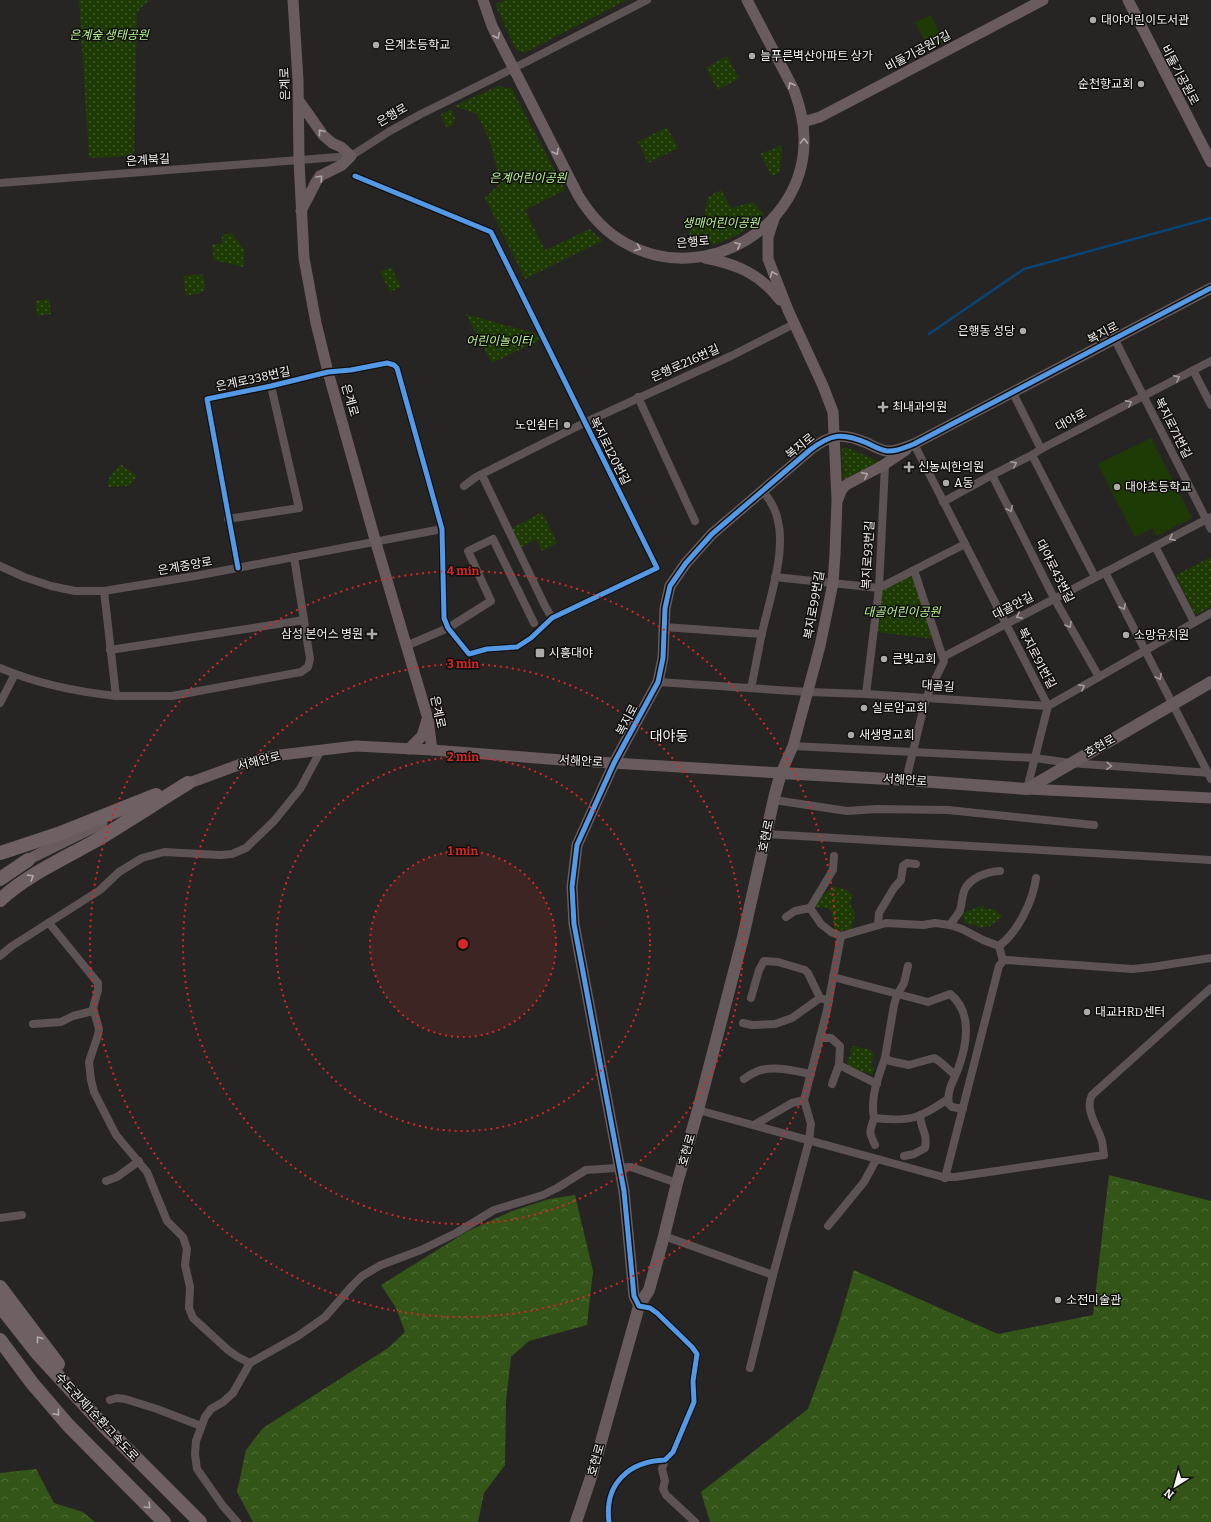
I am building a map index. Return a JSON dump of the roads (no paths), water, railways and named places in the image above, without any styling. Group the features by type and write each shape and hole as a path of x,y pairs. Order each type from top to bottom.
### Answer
{"highway":[{"path":"0,853 58,834 188,783"},
{"path":"0,900 30,877 97,840 188,783"},
{"path":"0,847 58,834"},
{"path":"0,879 28,860"},
{"path":"0,1287 105,1426"},
{"name":"수도권제1순환고속도로","path":"0,1306 37,1353 165,1489 200,1522"},
{"name":"수도권제1순환고속도로","path":"0,1340 32,1383 68,1425 164,1522"},
{"path":"0,1353 32,1383"}],"main road":[{"name":"호현로","path":"1027,789 1211,682"},
{"name":"호현로","path":"576,1522 592,1474 639,1306 649,1290 664,1236 743,937 781,773"},
{"name":"서해안로","path":"781,773 1027,789"}],"street":[{"name":"은계로","path":"293,0 299,100 300,211 304,258 316,323 328,372 376,543 428,719 432,750"},
{"name":"은행로","path":"483,0 492,26 578,195 597,220 628,245 646,252 672,257 701,257 719,253 742,243 759,232 775,216 786,201 798,176 804,148 803,122 794,90 747,0"},
{"name":"은행로","path":"351,156 390,131 421,114 513,69 647,0"},
{"name":"비둘기공원7길","path":"803,122 820,117 1043,0"},
{"name":"비둘기공원로","path":"1128,0 1211,162"},
{"path":"299,100 323,135 351,156 342,165 320,176 300,211"},
{"name":"은계북길","path":"0,183 351,156"},
{"name":"복지로120번길","path":"355,176 491,232 584,423 658,568 552,618"},
{"path":"775,216 768,237 768,254 770,264 788,310 833,412 836,436"},
{"path":"701,257 725,262 745,269 766,284 788,310"},
{"name":"복지로","path":"639,1306 634,1296 624,1191 574,924 572,887 577,845 614,763 658,682 663,658 665,608 670,586 677,575 712,534 810,450 826,439 836,436 850,436 877,448 888,451 914,444 1211,288"},
{"name":"은행로216번길","path":"584,423 638,397 731,356 794,324"},
{"name":"복지로71번길","path":"1114,338 1209,518 1211,529"},
{"name":"대야로","path":"943,502 992,474 1032,455 1211,361"},
{"name":"은계로338번길","path":"272,386 299,508 228,519 207,399 272,386 328,372 351,370 387,363 396,366 442,529"},
{"path":"1193,370 1211,405"},
{"path":"1012,393 1041,449"},
{"path":"638,397 695,521"},
{"name":"복지로120번길","path":"464,486 482,474 584,423"},
{"name":"복지로99번길","path":"781,773 793,746 808,692 820,646 832,583 836,540 836,436"},
{"path":"837,500 842,489 846,485 885,465 914,444"},
{"name":"복지로91번길","path":"914,444 1048,706 1027,789"},
{"path":"1032,455 1095,577"},
{"name":"복지로93번길","path":"866,694 879,588 885,465"},
{"path":"442,529 444,618 448,628 469,654 487,648 517,647 531,638 552,618 482,474"},
{"name":"대야로43번길","path":"992,474 1054,598 1099,678"},
{"path":"752,688 775,577 780,545 778,521 771,502 763,491"},
{"name":"대골안길","path":"943,657 1209,518"},
{"path":"228,519 238,568"},
{"name":"은계중앙로","path":"0,566 24,577 51,586 75,591 104,591 156,584 294,557 376,543 442,529"},
{"path":"406,646 448,628 491,601 468,551 493,540 534,623"},
{"path":"775,577 879,588 965,544"},
{"path":"1155,546 1194,622"},
{"path":"0,668 15,674 87,693 116,696 172,696 301,672 308,667 310,659 294,557"},
{"path":"906,780 926,698 944,661 914,570"},
{"path":"1105,572 1210,775"},
{"path":"104,591 116,696"},
{"path":"1048,706 1211,613"},
{"path":"110,650 304,620"},
{"path":"664,627 762,634"},
{"path":"0,703 15,674"},
{"name":"대골길","path":"658,682 1048,706"},
{"path":"409,749 422,736 428,719"},
{"name":"서해안로","path":"0,873 101,823 188,783 242,764 272,756 356,746 781,773"},
{"path":"793,746 1035,758 1070,763 1210,775"},
{"path":"0,956 12,946 100,890 126,867 150,855 171,852 220,855 232,854 246,848 274,821 300,789 321,750"},
{"name":"서해안로","path":"1027,789 1211,798"},
{"path":"774,800 847,811 877,809 948,810 1094,825"},
{"path":"766,834 1211,860"},
{"path":"786,917 795,911 810,908 833,870 834,856"},
{"path":"878,925 879,913 894,888 901,880 903,866 907,863 916,864"},
{"path":"950,925 960,911 967,886 979,876 1000,870"},
{"path":"999,946 1008,939 1024,914 1034,892 1036,878"},
{"path":"810,908 821,924 831,932 841,936 886,923 902,925 923,925 935,923 950,925 962,929 982,940 999,946"},
{"path":"49,923 97,981 98,990 93,1011 97,1018 99,1029 89,1062 94,1092 113,1130 139,1161 152,1181 167,1221 184,1237 187,1249 185,1264 190,1287 190,1308 193,1318 228,1350 243,1360 250,1362"},
{"path":"750,1368 809,1141 811,1124 804,1100 829,1001 841,936"},
{"path":"999,946 1003,961"},
{"path":"945,1178 999,966 1003,961 1132,969 1211,958"},
{"path":"751,998 758,970 764,961 778,962 805,970 808,973 820,998 829,1001"},
{"path":"875,1145 870,1134 870,1127 874,1118 872,1106 885,1058 890,1025 897,995 904,983 908,966"},
{"path":"833,977 928,1002 950,994 957,1000 964,1014 966,1031 959,1067 955,1075 948,1104 952,1107 963,1109"},
{"path":"698,1110 929,1175 945,1178 1104,1154 1102,1141 1091,1111 1090,1098 1211,988"},
{"path":"743,1024 752,1026 775,1024 792,1018 820,998"},
{"path":"33,1024 61,1022 73,1016 93,1011"},
{"path":"820,1038 831,1038 840,1046 839,1065 832,1084"},
{"path":"885,1058 890,1061 909,1065 934,1058 939,1060 955,1075"},
{"path":"839,1065 877,1084"},
{"path":"744,1079 758,1071 771,1069 811,1074"},
{"path":"874,1118 890,1120 913,1118 920,1116 948,1099"},
{"path":"754,1126 792,1103 804,1100"},
{"path":"904,1156 914,1154 925,1148 925,1132 921,1125 920,1116"},
{"path":"828,1226 864,1182 876,1160"},
{"path":"106,1181 116,1177 139,1161"},
{"path":"237,1522 223,1506 197,1469 195,1449 197,1435 209,1411 233,1393 250,1362 298,1336 324,1319 355,1283 375,1268 421,1250 456,1233 494,1210 544,1194 568,1181 582,1171 590,1169 632,1167 677,1183"},
{"path":"0,1218 22,1215"},
{"path":"664,1236 773,1275"},
{"path":"639,1306 650,1308 657,1312 692,1346 697,1354 693,1381 694,1402 673,1452 665,1460 662,1469 665,1481 663,1490 666,1495 695,1522"},
{"path":"110,1400 117,1398 125,1399 201,1426"},
{"path":"609,1522 608,1515 611,1498 616,1484 621,1476 651,1460 665,1460"}],"waterway":[{"path":"929,334 1024,269 1211,218"}],"place":[{"name":"대야어린이도서관","path":"1093,20"},
{"name":"은계초등학교","path":"376,45"},
{"name":"늘푸른벽산아파트 상가","path":"752,56"},
{"name":"순천향교회","path":"1141,84"},
{"name":"은행동 성당","path":"1023,331"},
{"name":"최내과의원","path":"883,407"},
{"name":"노인쉼터","path":"567,425"},
{"name":"신농씨한의원","path":"909,467"},
{"name":"A동","path":"946,483"},
{"name":"대야초등학교","path":"1117,487"},
{"name":"삼성 본어스 병원","path":"372,634"},
{"name":"소망유치원","path":"1126,635"},
{"name":"시흥대야","path":"540,653"},
{"name":"큰빛교회","path":"884,659"},
{"name":"실로암교회","path":"864,708"},
{"name":"새생명교회","path":"851,735"},
{"name":"대교HRD센터","path":"1087,1012"},
{"name":"소전미술관","path":"1058,1300"}],"district":[{"name":"대야동","path":"669,736"}],"park label":[{"name":"은계숲 생태공원","path":"109,35"},
{"name":"은계어린이공원","path":"528,178"},
{"name":"생매어린이공원","path":"721,223"},
{"name":"어린이놀이터","path":"499,341"},
{"name":"대골어린이공원","path":"902,612"}]}
